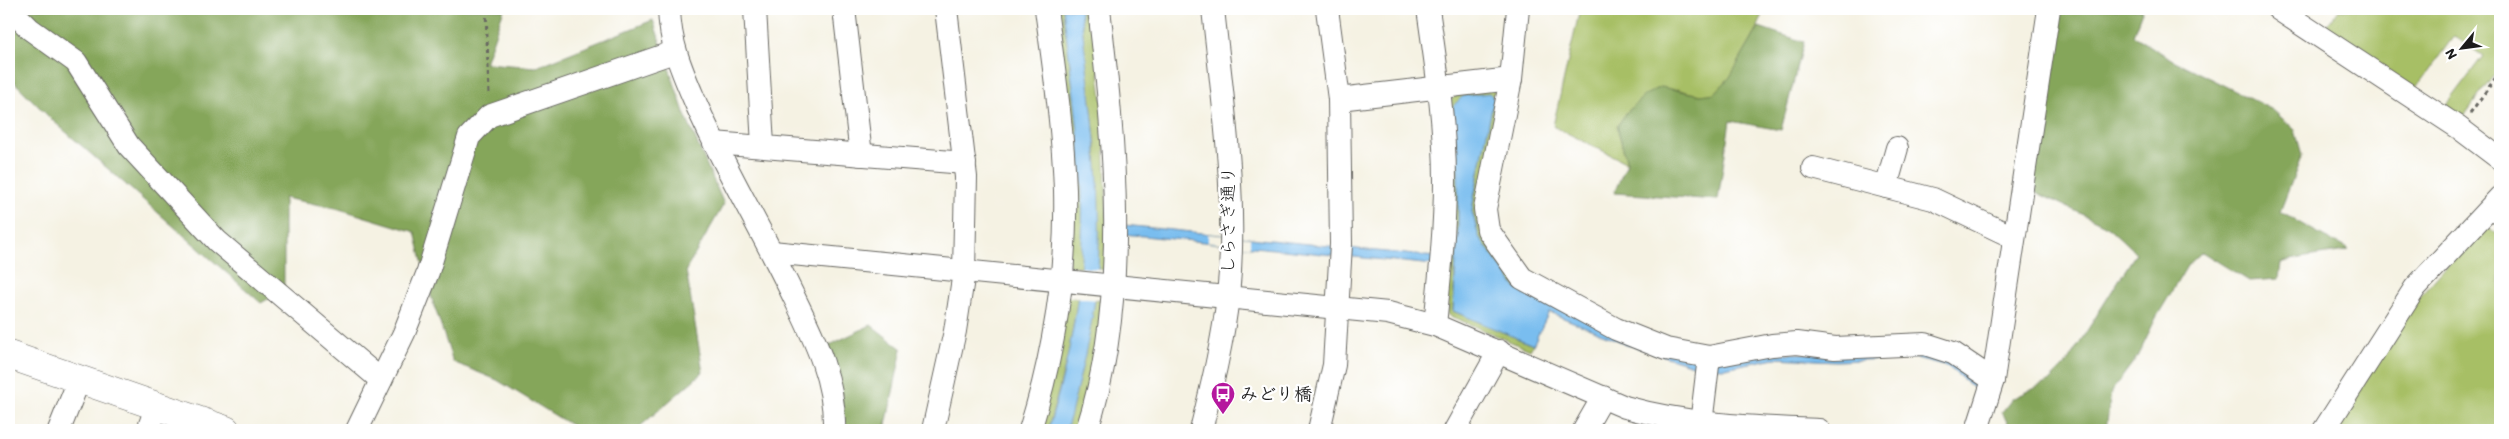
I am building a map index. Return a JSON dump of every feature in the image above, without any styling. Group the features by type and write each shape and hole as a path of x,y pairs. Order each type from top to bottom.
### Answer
{"main road":[{"path":"9,355 79,380 153,418 226,430"}],"street":[{"path":"10,9 30,29 76,62 129,146 217,241 381,380"},
{"path":"669,9 674,52 714,143 772,252 806,322 829,380 834,410 834,430"},
{"path":"755,9 763,145"},
{"path":"844,9 861,155"},
{"path":"932,430 955,331 964,272 965,163 946,9"},
{"path":"1030,430 1054,332 1064,281 1065,192 1063,149 1046,9"},
{"path":"1087,430 1105,350 1115,190 1099,9"},
{"name":"しらさぎ通り","path":"1201,430 1216,365 1228,296 1230,207 1223,103 1213,9"},
{"path":"1319,430 1334,365 1341,244 1338,99 1327,9"},
{"path":"1428,9 1438,86 1445,178 1443,253 1435,325"},
{"path":"1518,9 1511,79 1485,209 1488,230 1505,257 1522,278 1616,329 1666,349 1709,357 1772,345 1797,343 1835,348 1925,344 1952,353 1993,380"},
{"path":"1977,430 1993,380 2013,237 2049,9"},
{"path":"2278,9 2459,128 2500,159"},
{"path":"357,430 404,333 428,272 469,137 489,116 674,52"},
{"path":"1338,99 1511,79"},
{"path":"714,143 763,145 965,163"},
{"path":"1886,188 1897,148"},
{"path":"1813,168 1933,199 2013,237"},
{"path":"2324,430 2415,288 2500,197"},
{"path":"772,252 1388,313 1435,325 1602,397 1648,414 1700,427 1819,430"},
{"path":"1455,430 1499,351"},
{"path":"1700,427 1709,357"},
{"path":"59,430 79,380"},
{"path":"1584,430 1602,397"}],"path":[{"path":"486,9 489,116"},
{"path":"2459,128 2500,72"}],"green space":[{"path":"9,9 504,9 485,63 536,67 653,20 685,115 724,204 686,270 703,372 636,430 579,430 497,380 453,362 429,290 415,232 336,208 284,198 284,290 261,303 51,119 9,77"},
{"path":"1053,9 1063,9 1079,138 1083,203 1081,267 1069,266"},
{"path":"1080,9 1092,9 1103,107 1109,270 1097,269 1096,147"},
{"path":"1580,9 1765,9 1744,56 1721,89 1714,94 1705,95 1676,89 1617,126 1627,163 1553,126"},
{"path":"2057,9 2143,9 2133,35 2171,59 2273,110 2295,130 2302,155 2280,212 2349,250 2281,263 2279,279 2249,281 2202,252 2187,266 2156,318 2137,357 2111,392 2106,430 2011,430 2002,412 2012,399 2048,382 2066,364 2136,253 2107,226 2031,190"},
{"path":"2339,9 2500,9 2500,67 2459,123 2442,110 2483,56 2454,36 2413,92 2323,31"},
{"path":"1759,27 1804,42 1781,130 1730,121 1718,200 1614,193 1627,163 1617,126 1626,113 1645,95 1661,87 1701,95 1715,93 1730,77"},
{"path":"1491,88 1500,97 1479,222 1577,314 1527,296 1516,288 1479,237 1472,211 1484,144 1458,167 1458,226 1453,311 1533,345 1530,350 1448,315 1449,102 1458,92"},
{"path":"2483,224 2500,236 2500,430 2333,430 2417,300"},
{"path":"1065,297 1078,298 1068,355 1048,430 1038,430"},
{"path":"1095,300 1105,301 1097,352 1077,430 1066,430 1081,372"},
{"path":"871,325 902,349 885,430 839,430 823,348"}],"water":[{"path":"1063,9 1080,9 1096,154 1099,227 1098,263 1090,328 1071,414 1066,430 1048,430 1060,388 1074,324 1081,259 1081,165"},
{"path":"1489,93 1494,98 1472,211 1479,237 1516,288 1527,296 1577,314 1629,338 1766,353 1940,355 1984,387 1982,395 1947,366 1916,358 1836,361 1775,358 1725,368 1699,367 1629,345 1549,312 1533,345 1453,311 1458,226 1458,167 1453,106 1463,96"},
{"path":"1124,225 1435,257 1434,265 1123,234"}],"pier":[{"path":"1208,234 1250,238 1250,247 1208,242"},
{"path":"1078,267 1100,269 1097,300 1075,298"}],"place":[{"name":"みどり橋","path":"1223,415"}]}
